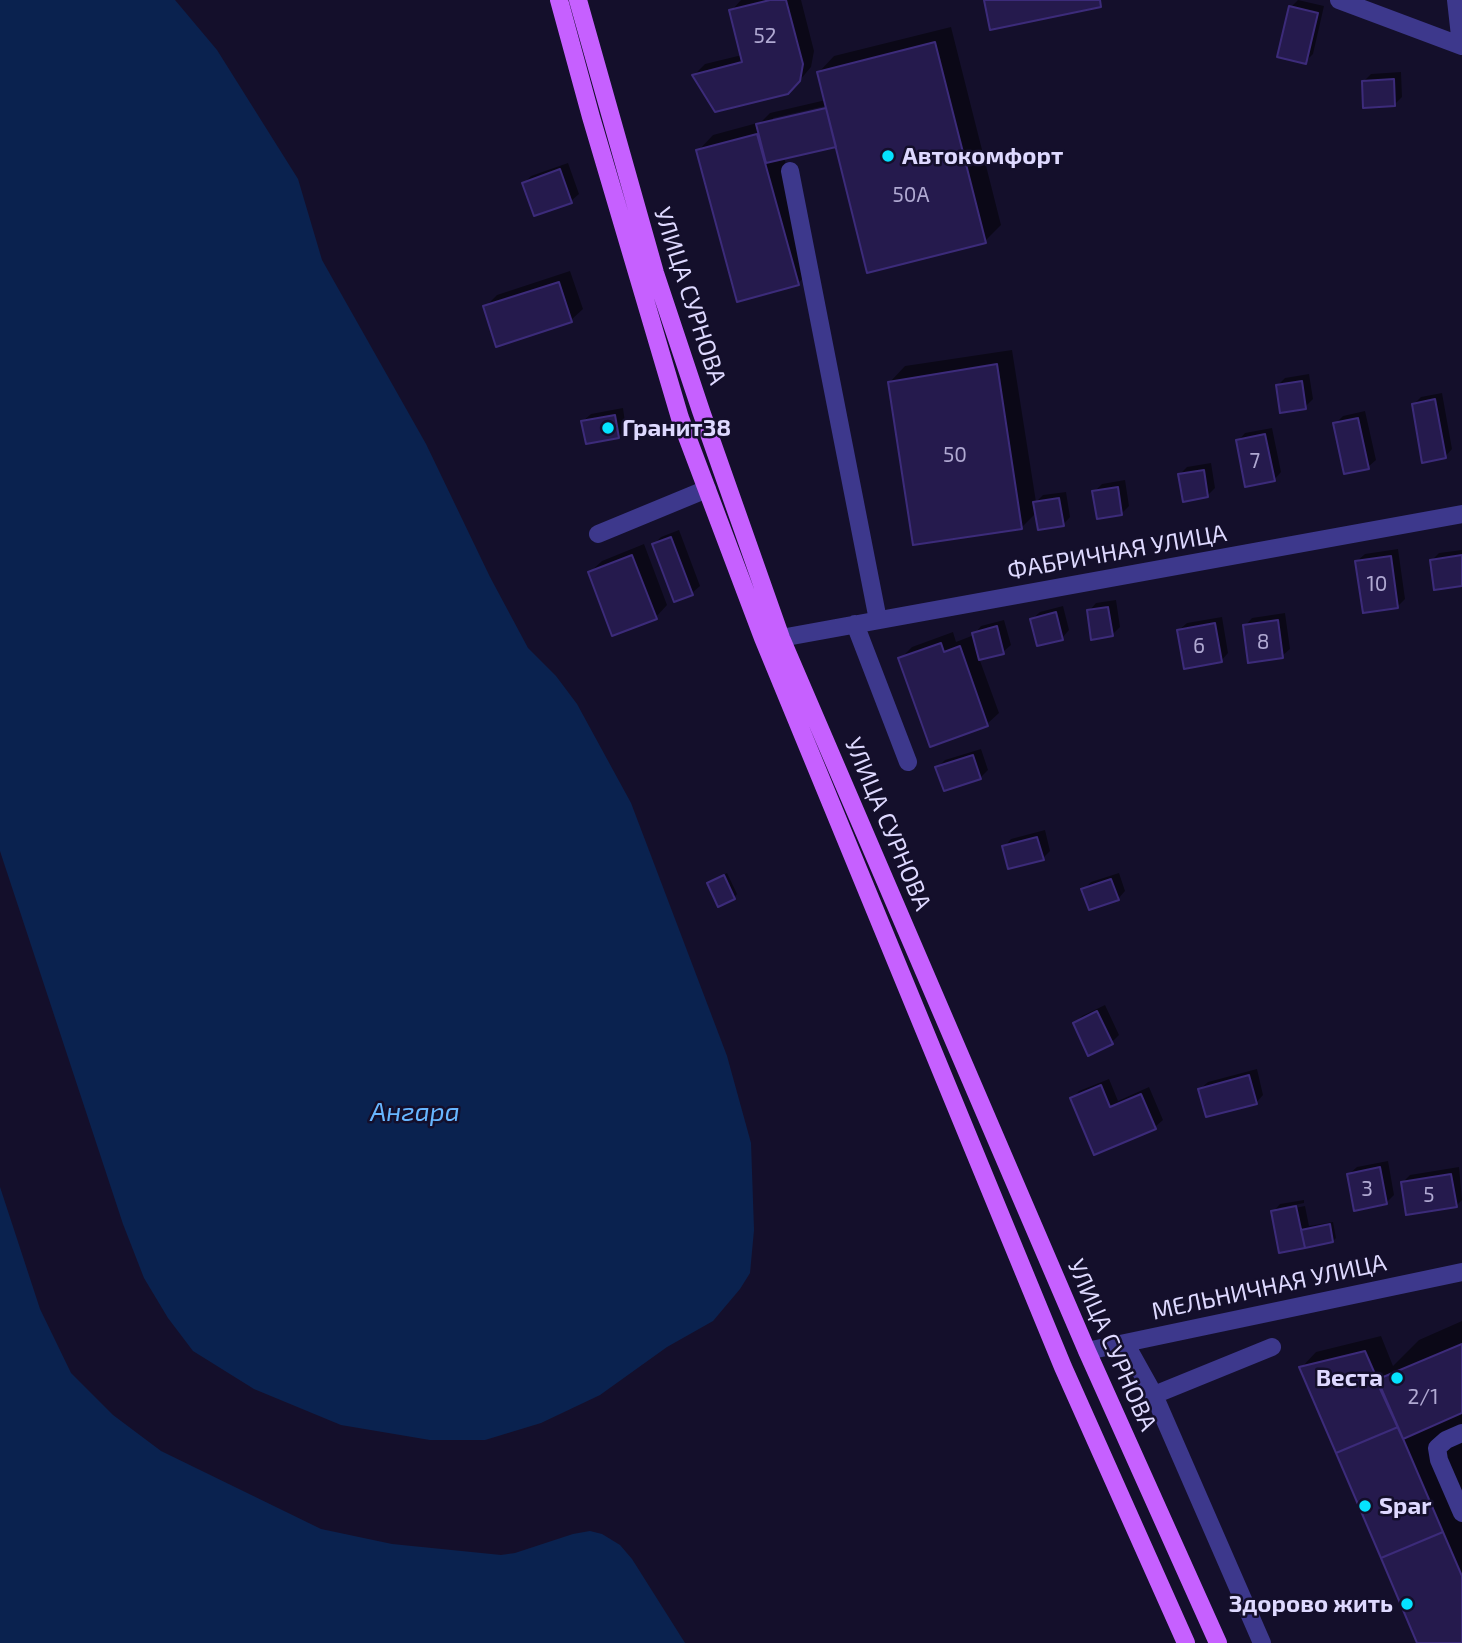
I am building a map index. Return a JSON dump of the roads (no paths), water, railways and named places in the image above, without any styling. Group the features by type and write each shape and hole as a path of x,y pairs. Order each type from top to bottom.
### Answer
{"main road":[{"name":"УЛИЦА СУРНОВА","path":"559,0 680,418 763,638 1063,1367 1186,1643"},
{"name":"УЛИЦА СУРНОВА","path":"578,0 655,273 781,638 1087,1351 1218,1643"}],"street":[{"path":"1339,0 1462,46 1456,0"},
{"path":"790,171 878,620"},
{"path":"598,534 707,489"},
{"name":"ФАБРИЧНАЯ УЛИЦА","path":"781,638 1462,514"},
{"path":"855,624 908,762"},
{"name":"МЕЛЬНИЧНАЯ УЛИЦА","path":"1087,1351 1462,1272"},
{"path":"1125,1343 1154,1395 1262,1643"},
{"path":"1154,1395 1272,1347"},
{"path":"1462,1433 1446,1440 1437,1448 1439,1460 1462,1513"}],"water":[{"name":"Ангара","path":"0,0 175,0 217,50 298,179 322,260 426,444 490,577 528,648 556,676 577,704 631,803 727,1056 751,1143 754,1230 750,1273 713,1321 667,1347 600,1395 541,1423 485,1440 430,1440 341,1425 254,1389 193,1351 168,1318 144,1278 123,1224 0,851"},
{"path":"0,1187 40,1309 71,1373 113,1415 161,1451 321,1529 392,1544 501,1555 573,1534 590,1531 602,1534 620,1545 632,1559 685,1643 0,1643"}],"place":[{"name":"Автокомфорт","path":"888,156"},
{"name":"Гранит38","path":"608,428"},
{"name":"Веста","path":"1397,1378"},
{"name":"Spar","path":"1365,1506"},
{"name":"Здорово жить","path":"1407,1604"}]}
